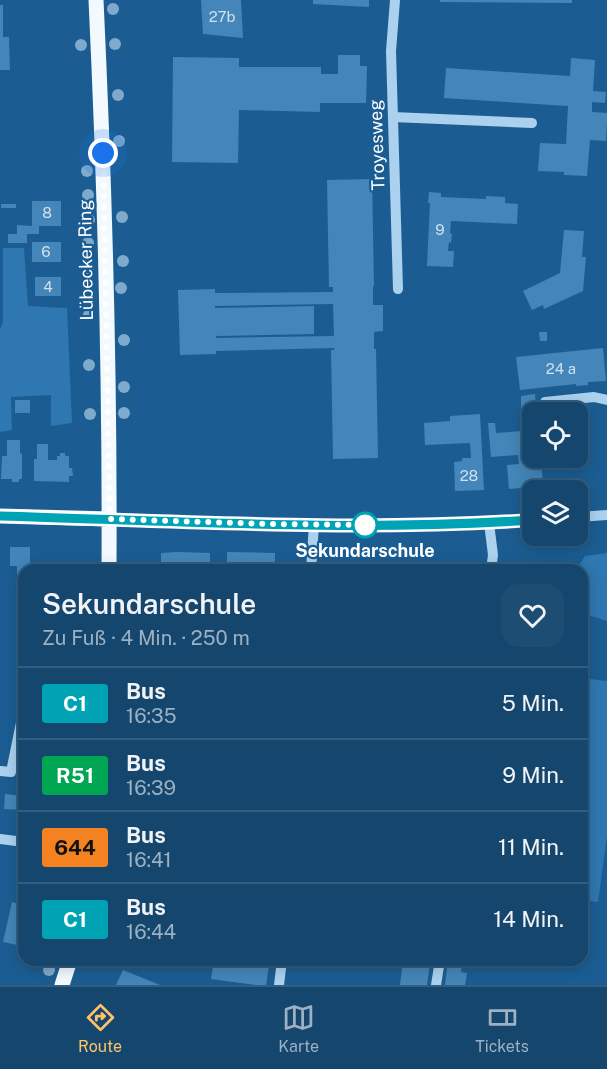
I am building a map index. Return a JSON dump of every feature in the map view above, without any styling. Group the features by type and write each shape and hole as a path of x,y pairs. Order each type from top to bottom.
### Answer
{"main road":[{"name":"Lübecker Ring","path":"96,0 102,132 110,564"},
{"path":"0,516 110,519"},
{"path":"62,985 68,966"}],"street":[{"name":"Troyesweg","path":"395,0 391,51 398,289"},
{"path":"393,117 532,123"},
{"path":"545,402 594,398 607,400"},
{"path":"602,515 607,505"},
{"path":"110,519 401,525 522,521"},
{"path":"489,523 493,555 492,564"},
{"path":"311,564 314,524"},
{"path":"0,771 11,772 18,738"},
{"path":"0,839 18,841"},
{"path":"279,985 281,966"},
{"path":"436,985 439,966"}],"shaded area":[{"path":"3,248 24,248 28,306 67,308 72,423 51,426 51,395 11,397 12,430 0,432"},
{"path":"607,553 607,621 588,615 588,564 580,564 585,556"},
{"path":"588,679 607,681 607,836 598,902 588,901"}],"building":[{"path":"201,0 241,0 243,38 203,34"},
{"path":"313,0 369,0 369,7 313,4"},
{"path":"440,0 572,0 572,3 440,2"},
{"path":"0,5 3,5 3,37 9,37 10,70 0,70"},
{"path":"338,55 360,55 360,66 367,66 366,103 320,103 320,112 239,110 238,163 172,162 173,57 239,58 239,67 321,67 321,74 338,74"},
{"path":"571,58 595,60 593,91 606,92 605,103 592,102 592,112 607,113 606,141 590,140 587,176 538,171 540,143 566,144 568,106 444,98 446,68 570,76"},
{"path":"372,179 373,305 383,305 383,331 374,332 378,458 333,459 331,350 334,348 216,351 216,354 180,355 178,290 215,289 215,293 333,292 333,287 329,287 327,180","holes":["333,304 334,336 216,338 216,336 314,334 314,306 215,308 215,306"]},
{"path":"429,192 441,193 441,197 486,199 486,196 505,197 505,203 518,204 517,224 451,221 450,233 452,234 448,251 454,251 453,267 427,266"},
{"path":"32,201 61,201 61,226 39,226 39,234 27,234 27,243 8,243 8,234 17,234 17,225 32,226"},
{"path":"1,204 16,204 16,208 1,208"},
{"path":"564,230 584,231 582,257 586,257 583,291 544,309 543,305 532,310 523,291 560,273"},
{"path":"32,242 61,242 61,262 32,262"},
{"path":"35,277 61,277 61,296 35,296"},
{"path":"539,332 547,332 547,341 540,341"},
{"path":"603,348 606,381 588,382 588,385 576,386 576,384 520,390 516,357"},
{"path":"535,394 536,402 522,402 521,408 521,396"},
{"path":"15,400 30,400 30,413 15,413"},
{"path":"480,414 484,490 455,491 454,462 462,461 462,458 471,458 470,443 425,445 424,423 450,421 450,416"},
{"path":"488,423 495,423 496,433 522,431 522,468 542,468 543,480 522,480 522,488 509,489 507,465 519,464 518,455 491,457"},
{"path":"7,440 20,440 22,479 19,479 19,482 12,482 12,479 1,479 2,456 7,456"},
{"path":"37,444 48,444 48,460 57,460 60,453 69,456 69,468 72,468 73,476 69,476 69,482 34,481"},
{"path":"10,547 30,547 30,564 18,564 18,576 17,566 10,566"},
{"path":"227,552 275,553 275,564 227,564"},
{"path":"161,553 210,553 210,564 161,564"},
{"path":"5,794 18,795 18,810 4,809"},
{"path":"12,902 18,904 18,945 3,942"},
{"path":"213,966 269,966 266,985 211,979"},
{"path":"402,966 430,966 427,985 400,985"},
{"path":"447,966 462,966 461,972 467,973 465,985 445,985"},
{"path":"123,970 160,985 116,985"}],"bus line":[{"name":"C1","path":"0,516 271,524 398,525 522,521"}],"place":[{"name":"Sekundarschule","path":"365,525"}],"route":[{"path":"103,153 110,519 365,525"}]}
